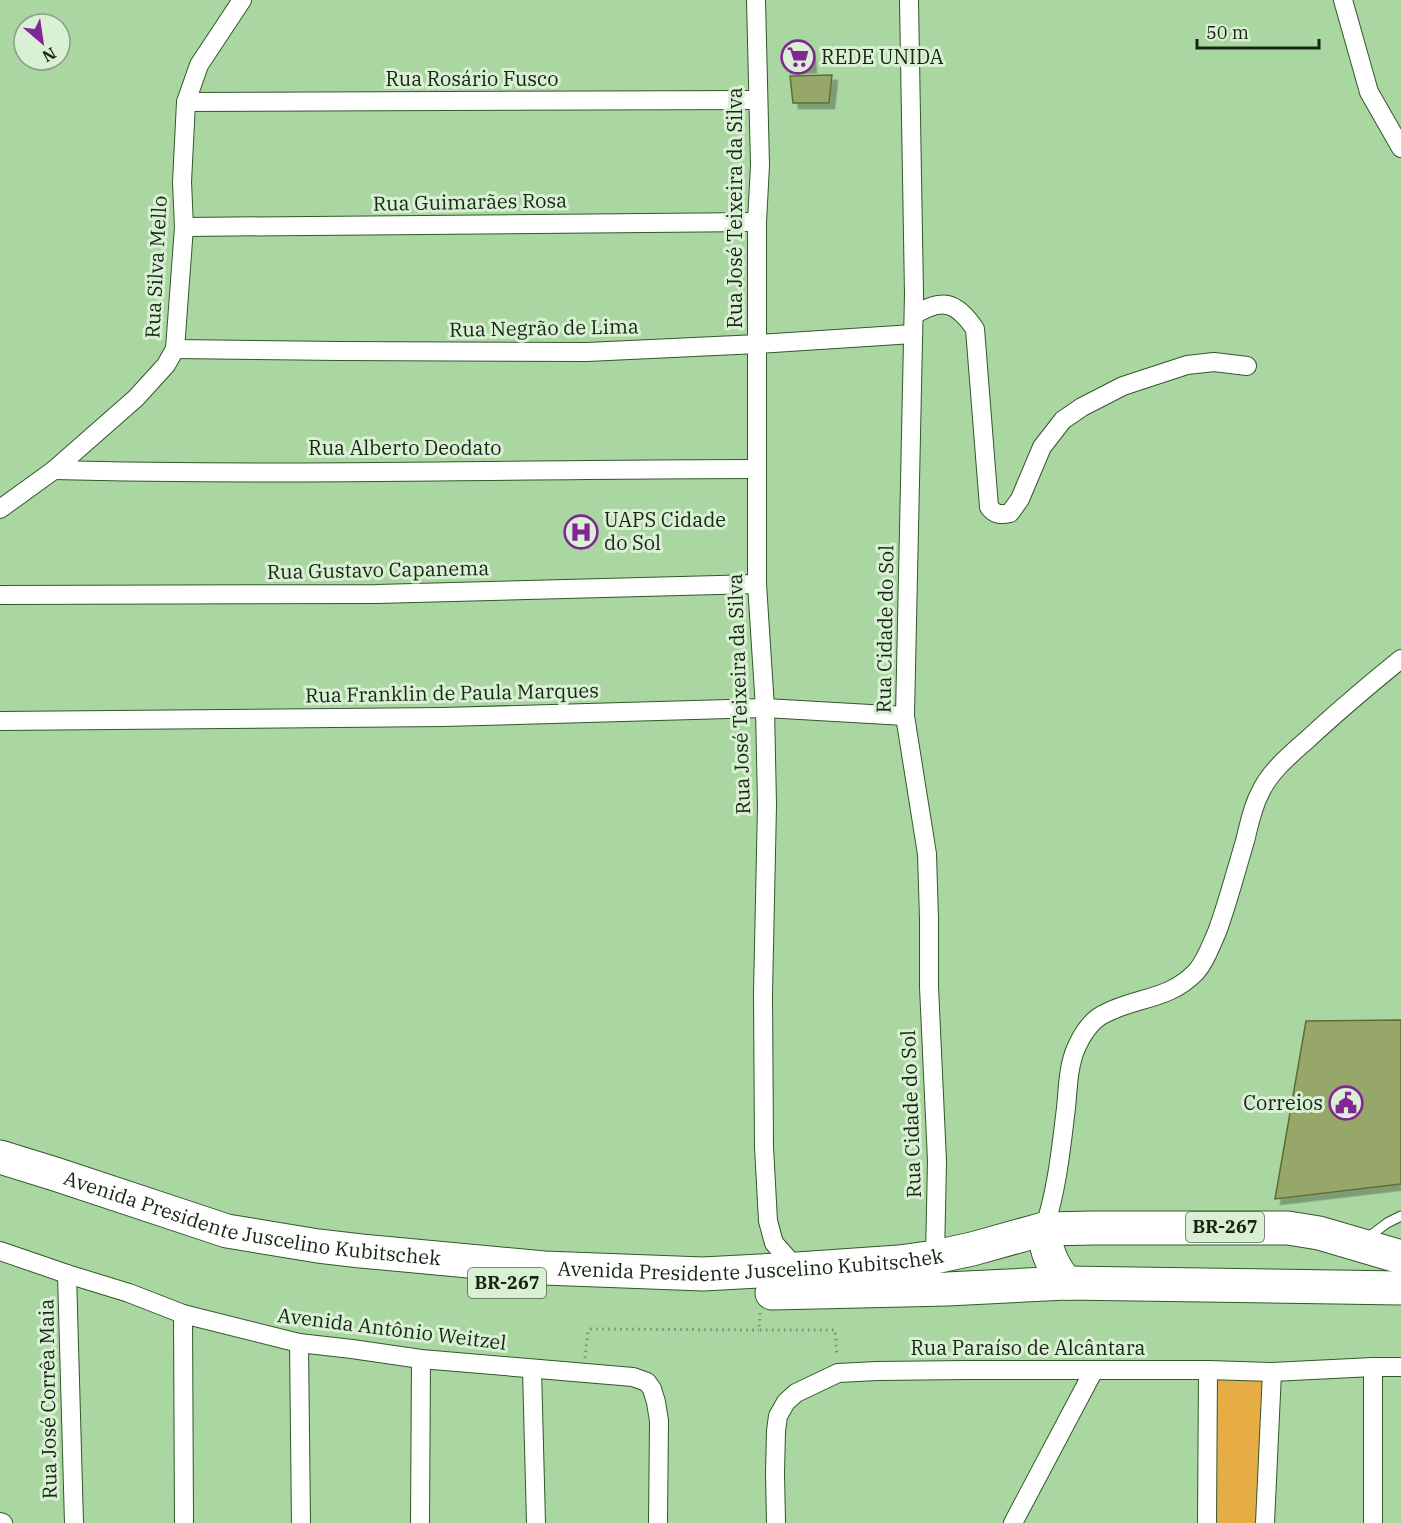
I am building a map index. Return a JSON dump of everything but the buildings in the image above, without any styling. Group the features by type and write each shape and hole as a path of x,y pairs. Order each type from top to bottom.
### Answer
{"highway":[{"name":"Avenida Presidente Juscelino Kubitschek","path":"0,1157 227,1231 318,1246 544,1268 703,1274 899,1262 972,1249 1044,1229 1288,1228 1319,1233 1401,1257"},
{"name":"Avenida Presidente Juscelino Kubitschek","path":"0,1180 229,1248 280,1258 398,1274 549,1287 654,1292 760,1293 947,1289 1066,1283 1401,1288"},
{"path":"1044,1229 1045,1241 1052,1262 1066,1283"},
{"path":"1311,1287 1321,1260 1319,1233"},
{"path":"935,1257 970,1272 998,1280 1025,1284"}],"street":[{"name":"Rua Silva Mello","path":"0,510 54,470 136,398 166,365 175,349 184,227 186,102 199,65 242,0"},
{"name":"Rua José Teixeira da Silva","path":"756,0 760,165 757,222 757,585 765,708 766,805 764,1147 768,1221 774,1243 797,1269"},
{"name":"Rua Cidade do Sol","path":"909,0 914,315 905,716 927,854 929,987 937,1161 935,1257"},
{"path":"1343,0 1370,92 1401,148"},
{"name":"Rua Rosário Fusco","path":"186,102 758,100"},
{"name":"Rua Guimarães Rosa","path":"184,227 757,222"},
{"path":"914,315 928,307 942,303 952,306 966,316 975,329 989,507 993,513 1002,515 1010,513 1020,499 1047,440 1063,420 1082,407 1123,387 1186,365 1214,362 1247,366"},
{"name":"Rua Negrão de Lima","path":"175,349 587,352 913,334"},
{"name":"Rua Alberto Deodato","path":"54,470 374,472 757,469"},
{"name":"Rua Gustavo Capanema","path":"0,595 377,594 757,585"},
{"path":"1044,1229 1052,1205 1058,1173 1070,1071 1075,1050 1083,1033 1105,1013 1163,995 1196,972 1210,949 1224,911 1260,792 1291,754 1401,659"},
{"name":"Rua Franklin de Paula Marques","path":"0,721 443,717 765,708 905,716"},
{"name":"Avenida Antônio Weitzel","path":"0,1251 129,1293 183,1314 299,1343 421,1359 633,1377 647,1383 652,1389 659,1421 658,1523"},
{"name":"Rua José Corrêa Maia","path":"67,1274 74,1523"},
{"path":"183,1314 184,1523"},
{"path":"299,1343 301,1523"},
{"path":"420,1523 421,1359"},
{"path":"1373,1367 1373,1523"},
{"name":"Rua Paraíso de Alcântara","path":"776,1523 778,1416 786,1402 796,1393 838,1373 1094,1370 1272,1372 1401,1367"},
{"path":"532,1370 536,1523"},
{"path":"1013,1523 1094,1370"},
{"path":"1207,1523 1208,1370"},
{"path":"1265,1523 1272,1372"}],"lane":[{"path":"1359,1244 1387,1223 1401,1216"}],"path":[{"path":"759,1330 760,1314"},
{"path":"585,1374 587,1336 591,1329 835,1330 838,1373"}],"shaded area":[{"path":"1270,1369 1262,1523 1211,1523 1215,1370"}],"place":[{"name":"REDE UNIDA","path":"798,57"},
{"name":"UAPS Cidade do Sol","path":"581,532"},
{"name":"Correios","path":"1346,1103"}]}
